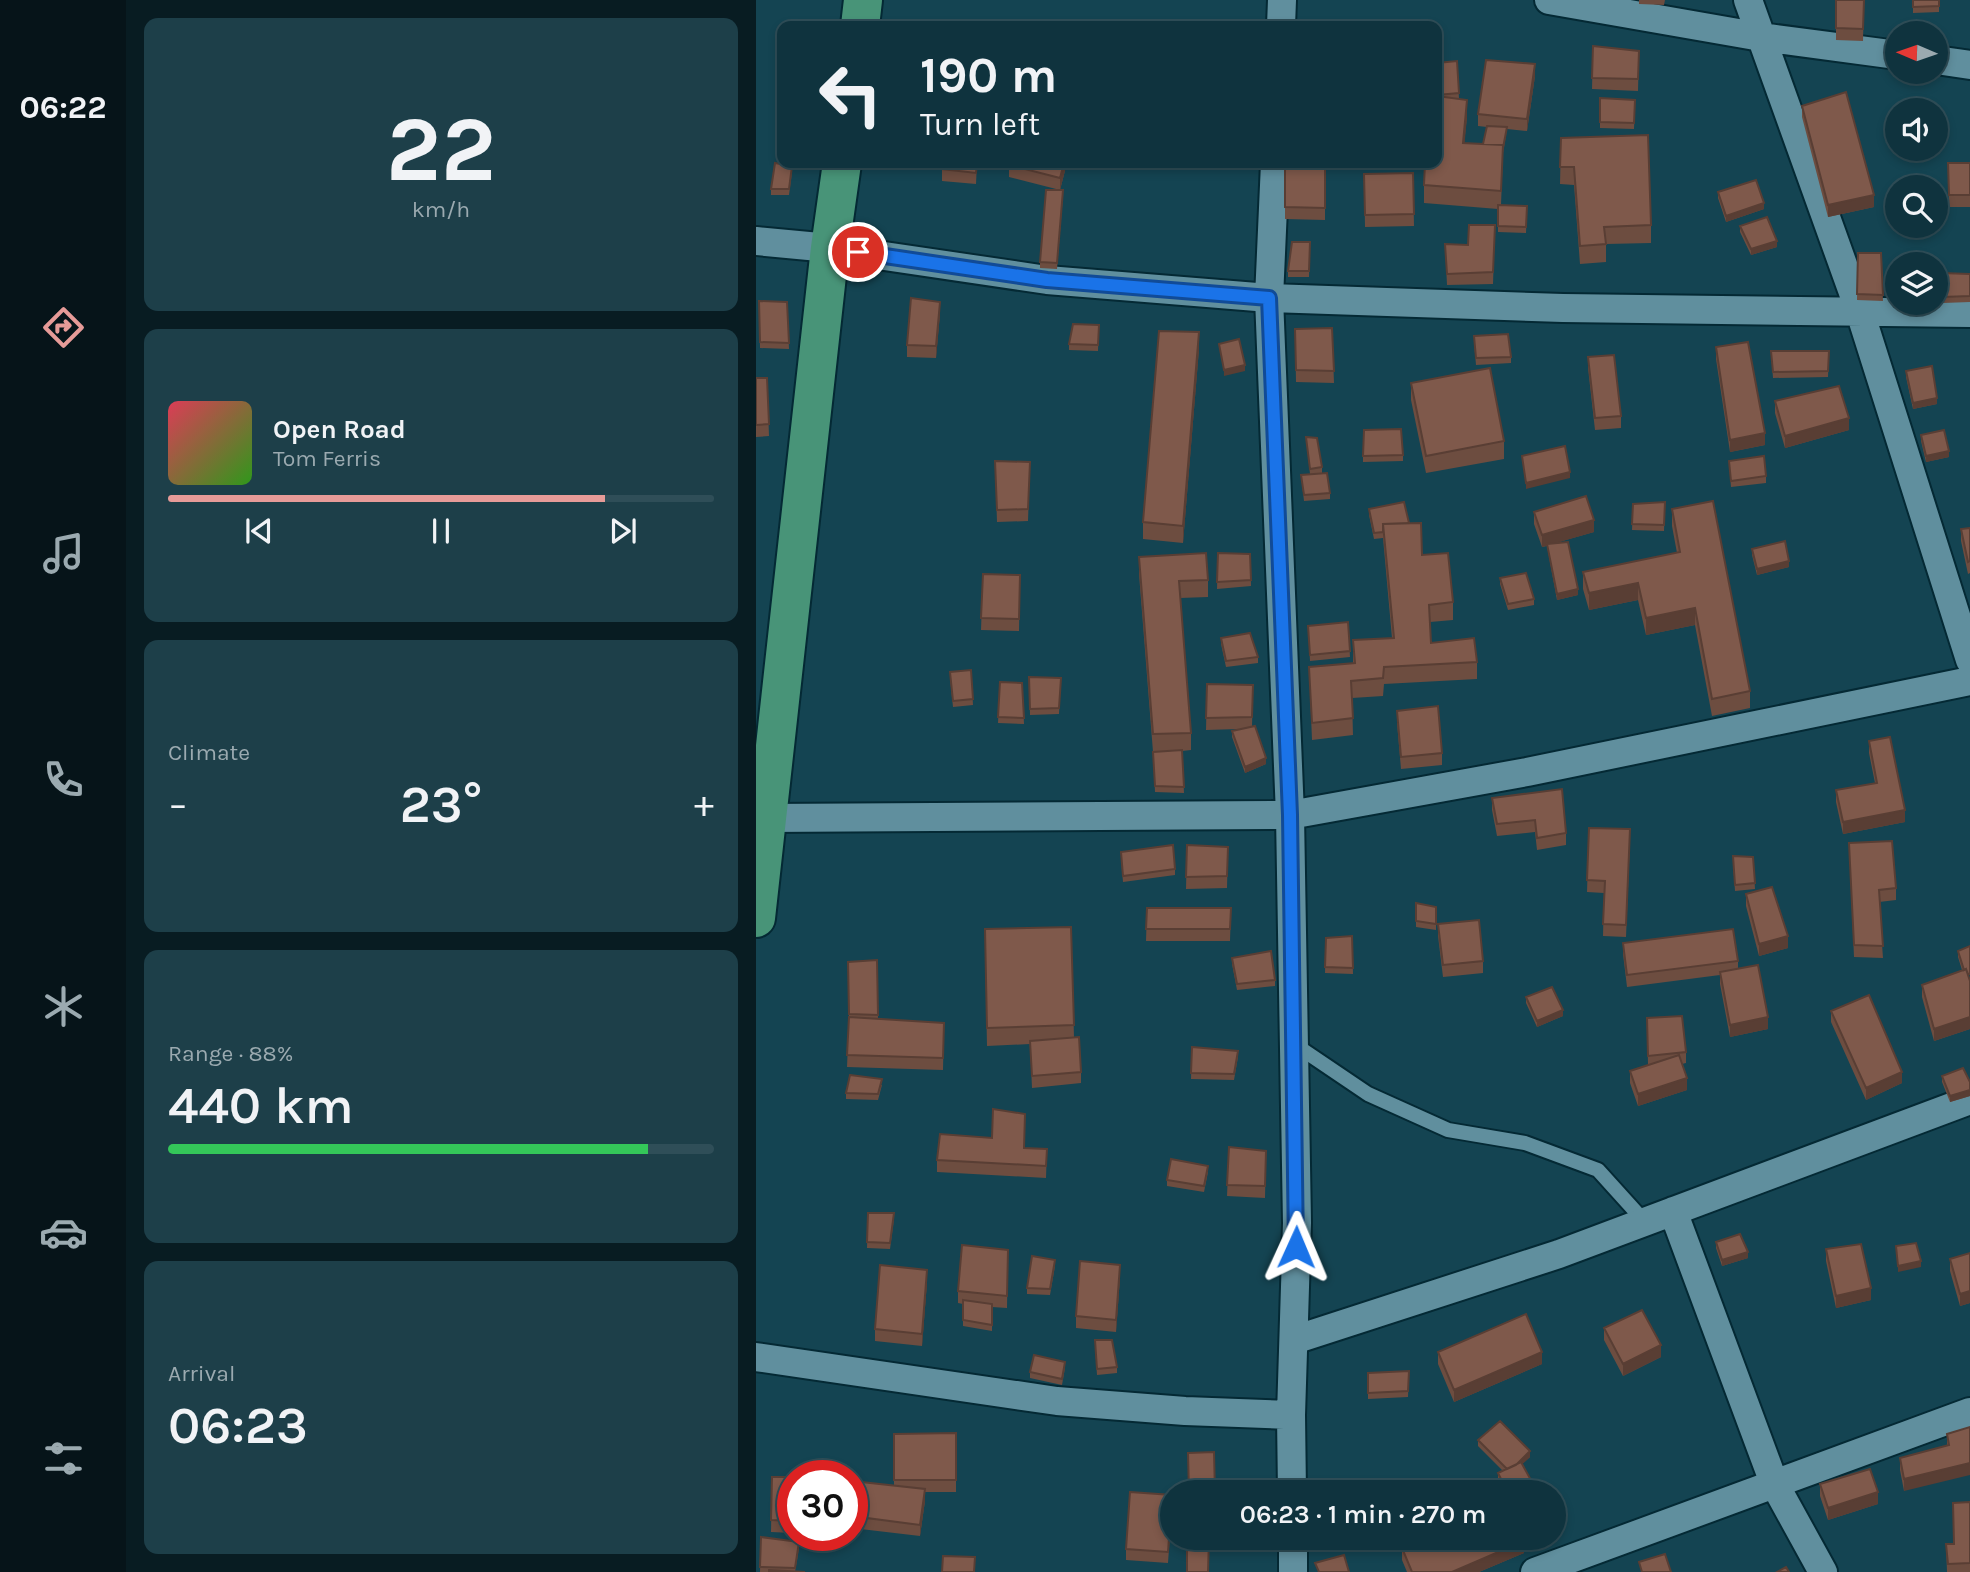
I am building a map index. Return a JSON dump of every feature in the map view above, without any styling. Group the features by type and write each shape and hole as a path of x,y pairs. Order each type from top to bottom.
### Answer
{"highway":[{"path":"861,21 863,0"},
{"path":"756,918 830,248 841,168"}],"street":[{"path":"1281,21 1282,0"},
{"path":"1549,0 1761,37 1885,53"},
{"path":"1748,0 1860,312 1970,660"},
{"path":"1948,62 1970,65"},
{"path":"1275,168 1269,298 1290,815 1297,1223 1291,1415 1292,1480"},
{"path":"756,241 830,248 1047,280 1269,298 1563,308 1970,313"},
{"path":"766,818 1290,815 1527,772 1970,681"},
{"path":"1294,1340 1559,1254 1970,1100"},
{"path":"1673,1212 1774,1483 1823,1572"},
{"path":"756,1357 1057,1401 1185,1411 1291,1415"},
{"path":"1535,1572 1970,1412"},
{"path":"1293,1550 1293,1572"}],"lane":[{"path":"1294,1044 1368,1094 1448,1130 1525,1143 1598,1170 1645,1222"}],"building":[{"path":"1836,0 1864,0 1863,29 1836,28"},
{"path":"1913,0 1939,0 1939,6 1913,7"},
{"path":"1593,46 1639,51 1638,79 1592,78"},
{"path":"1486,60 1535,64 1527,119 1478,114"},
{"path":"1457,61 1459,93 1442,95 1442,62"},
{"path":"1846,92 1874,195 1828,205 1802,106"},
{"path":"1442,97 1467,100 1463,143 1503,145 1501,191 1424,185 1425,168 1442,168"},
{"path":"1600,98 1635,100 1634,123 1600,122"},
{"path":"1487,126 1507,127 1503,148 1503,145 1483,144"},
{"path":"1648,135 1651,225 1604,227 1606,244 1580,246 1574,167 1560,167 1561,138"},
{"path":"775,163 777,168 792,168 789,189 771,189"},
{"path":"1948,163 1970,163 1970,195 1949,195"},
{"path":"942,168 976,168 976,173"},
{"path":"1021,168 1063,168 1060,178"},
{"path":"1285,168 1325,168 1325,208 1285,207"},
{"path":"1413,173 1414,214 1365,215 1364,174"},
{"path":"1756,180 1764,203 1726,216 1718,192"},
{"path":"1046,190 1063,190 1057,263 1040,262"},
{"path":"1498,205 1527,206 1526,227 1498,226"},
{"path":"1767,217 1777,241 1751,249 1740,226"},
{"path":"1469,225 1495,225 1493,272 1447,274 1445,244 1468,245"},
{"path":"1292,242 1310,242 1309,271 1288,271"},
{"path":"1858,253 1881,253 1883,295 1857,294"},
{"path":"1948,273 1970,274 1970,296 1948,297"},
{"path":"911,298 940,302 936,346 907,345"},
{"path":"759,301 787,302 789,343 760,342"},
{"path":"1073,324 1099,325 1098,345 1069,344"},
{"path":"1332,328 1334,371 1296,370 1295,329"},
{"path":"1159,331 1199,332 1183,526 1143,522"},
{"path":"1508,334 1511,357 1476,358 1474,336"},
{"path":"1239,339 1245,365 1224,370 1219,344"},
{"path":"1748,342 1765,433 1730,440 1716,347"},
{"path":"1771,351 1829,351 1828,371 1773,372"},
{"path":"1614,355 1621,416 1595,418 1588,357"},
{"path":"1932,366 1937,398 1913,403 1906,371"},
{"path":"1490,368 1504,441 1426,456 1411,383"},
{"path":"756,378 767,378 769,424 756,425"},
{"path":"1839,386 1849,418 1785,436 1775,401"},
{"path":"1401,429 1403,455 1363,456 1364,430"},
{"path":"1944,430 1949,451 1926,456 1921,435"},
{"path":"1306,437 1317,438 1322,467 1310,469"},
{"path":"1565,446 1570,472 1526,483 1522,456"},
{"path":"1764,456 1766,476 1731,481 1729,461"},
{"path":"995,461 1030,462 1028,509 997,510"},
{"path":"1327,473 1330,493 1304,495 1301,475"},
{"path":"1586,496 1594,520 1542,535 1534,512"},
{"path":"1713,501 1750,691 1712,699 1695,608 1646,618 1638,583 1589,593 1583,572 1680,552 1672,509"},
{"path":"1404,502 1409,523 1383,524 1383,532 1374,533 1369,509"},
{"path":"1665,502 1664,525 1632,524 1633,504"},
{"path":"1421,523 1422,555 1448,553 1453,602 1429,605 1431,643 1474,638 1477,662 1384,667 1383,678 1351,681 1353,718 1312,723 1309,667 1355,663 1353,640 1394,638 1383,524"},
{"path":"1970,528 1970,561 1968,562 1961,529"},
{"path":"1785,541 1789,561 1757,569 1752,549"},
{"path":"1568,542 1578,589 1557,594 1547,544"},
{"path":"1206,553 1208,580 1179,581 1191,733 1153,734 1139,557"},
{"path":"1218,553 1250,554 1251,580 1217,582"},
{"path":"1526,573 1534,599 1508,604 1500,578"},
{"path":"983,574 1020,575 1019,619 981,618"},
{"path":"1348,622 1350,651 1310,655 1308,626"},
{"path":"1250,633 1258,657 1226,661 1221,638"},
{"path":"971,670 973,699 953,701 950,672"},
{"path":"1029,677 1061,678 1059,708 1030,709"},
{"path":"1000,682 1022,683 1024,718 998,717"},
{"path":"1207,684 1253,685 1252,717 1206,718"},
{"path":"1438,706 1442,753 1401,757 1397,711"},
{"path":"1255,726 1266,758 1245,767 1232,731"},
{"path":"1890,737 1905,810 1843,822 1836,790 1877,783 1869,741"},
{"path":"1182,750 1184,787 1155,786 1153,752"},
{"path":"1562,789 1566,833 1537,838 1535,820 1497,824 1492,798"},
{"path":"1589,828 1630,829 1626,925 1603,924 1605,881 1587,880"},
{"path":"1892,841 1896,888 1879,890 1883,946 1854,945 1849,843"},
{"path":"1173,845 1175,869 1123,876 1121,852"},
{"path":"1187,845 1228,847 1227,876 1186,877"},
{"path":"1733,856 1753,857 1755,883 1735,885"},
{"path":"1772,887 1788,936 1759,944 1746,894"},
{"path":"1416,903 1436,907 1436,924 1416,921"},
{"path":"1147,908 1231,908 1230,929 1146,929"},
{"path":"1479,920 1483,961 1443,965 1438,924"},
{"path":"1071,927 1074,1025 987,1028 985,929"},
{"path":"1733,929 1738,961 1627,975 1623,943"},
{"path":"1352,936 1353,968 1325,967 1326,938"},
{"path":"1970,946 1970,974 1968,974 1958,951"},
{"path":"1271,951 1275,980 1237,984 1232,958"},
{"path":"877,960 878,1015 849,1014 848,962"},
{"path":"1758,965 1768,1017 1730,1025 1720,972"},
{"path":"1966,969 1970,981 1970,1017 1934,1029 1922,985"},
{"path":"1552,987 1563,1010 1537,1021 1526,997"},
{"path":"1869,995 1902,1072 1866,1088 1831,1011"},
{"path":"1682,1016 1686,1052 1648,1056 1647,1018"},
{"path":"849,1017 944,1023 943,1058 847,1055"},
{"path":"1079,1037 1081,1072 1032,1076 1030,1041"},
{"path":"1192,1047 1238,1051 1234,1074 1191,1073"},
{"path":"1679,1055 1687,1078 1638,1094 1630,1071"},
{"path":"1963,1068 1970,1082 1970,1090 1950,1096 1942,1076"},
{"path":"850,1075 882,1079 878,1094 846,1093"},
{"path":"993,1109 1025,1114 1024,1148 1047,1149 1046,1166 937,1160 940,1134 992,1138"},
{"path":"1229,1147 1266,1151 1265,1186 1227,1185"},
{"path":"1171,1159 1208,1166 1204,1186 1167,1180"},
{"path":"868,1213 894,1213 890,1243 867,1242"},
{"path":"1740,1234 1748,1252 1722,1260 1716,1242"},
{"path":"1916,1243 1921,1261 1898,1266 1896,1246"},
{"path":"1861,1244 1871,1288 1836,1296 1826,1249"},
{"path":"962,1245 1008,1250 1007,1296 958,1291"},
{"path":"1970,1253 1970,1291 1960,1294 1950,1259"},
{"path":"1032,1256 1055,1260 1050,1289 1027,1288"},
{"path":"1080,1261 1120,1265 1116,1320 1076,1316"},
{"path":"880,1265 927,1270 922,1334 875,1329"},
{"path":"963,1300 992,1304 992,1325 963,1320"},
{"path":"1642,1310 1661,1345 1623,1364 1604,1328"},
{"path":"1526,1314 1542,1352 1454,1390 1438,1352"},
{"path":"1095,1340 1112,1340 1117,1367 1097,1369"},
{"path":"1034,1355 1065,1362 1062,1379 1030,1372"},
{"path":"1409,1371 1408,1391 1368,1393 1368,1373"},
{"path":"1500,1421 1530,1451 1516,1465 1507,1469 1478,1440"},
{"path":"1970,1427 1970,1463 1904,1479 1900,1458 1949,1445 1947,1434"},
{"path":"956,1433 956,1480 894,1480 894,1434"},
{"path":"1214,1452 1215,1480 1189,1480 1188,1453"},
{"path":"1521,1462 1531,1480 1502,1480 1498,1473"},
{"path":"1870,1469 1878,1492 1828,1508 1820,1484"},
{"path":"772,1477 777,1477 777,1520 771,1520"},
{"path":"868,1483 925,1489 920,1525 868,1518"},
{"path":"1130,1492 1160,1494 1160,1550 1168,1552 1126,1549"},
{"path":"1970,1502 1970,1563 1948,1564 1946,1544 1954,1544 1953,1503"},
{"path":"761,1537 777,1539 777,1551 798,1551 795,1568 760,1567"},
{"path":"1187,1550 1209,1550 1208,1572 1187,1572"},
{"path":"1403,1550 1503,1550 1452,1572 1412,1572"},
{"path":"1665,1554 1671,1572 1642,1572 1639,1562"},
{"path":"1344,1555 1349,1572 1319,1572 1315,1563"},
{"path":"943,1556 975,1557 974,1572 942,1572"},
{"path":"769,1570 805,1572 769,1572"}],"route":[{"path":"858,252 1047,280 1269,298 1290,815 1296,1247"}]}
